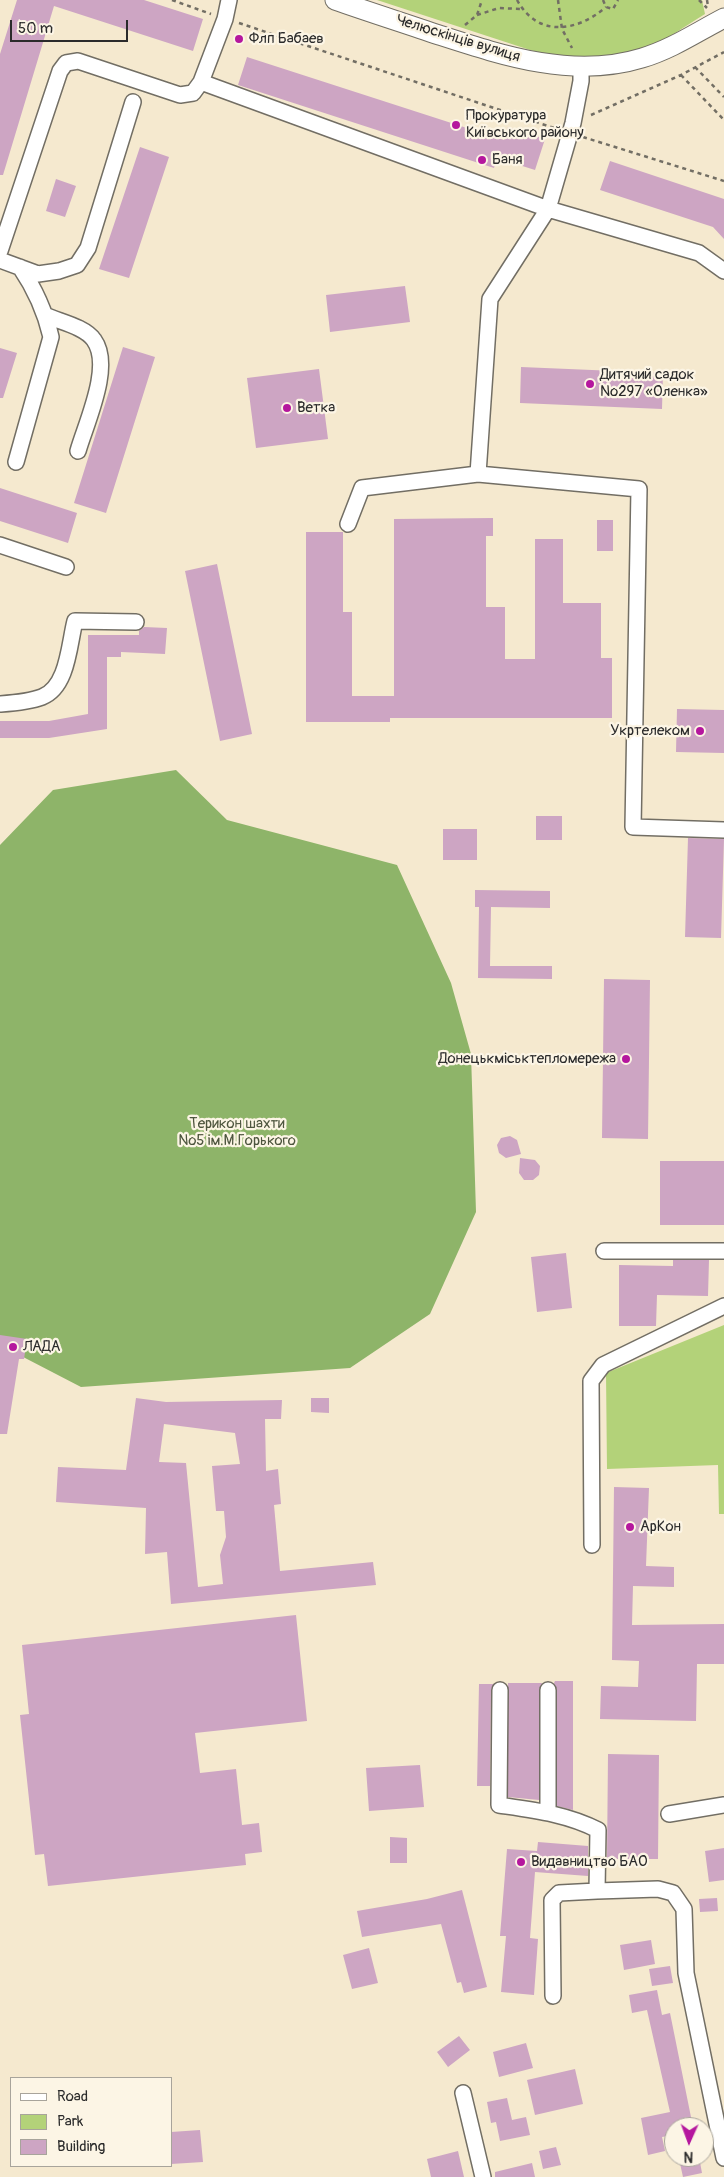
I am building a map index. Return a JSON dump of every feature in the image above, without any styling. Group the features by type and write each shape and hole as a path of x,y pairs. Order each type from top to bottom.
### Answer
{"main road":[{"name":"Челюскінців вулиця","path":"334,0 498,54 538,63 581,66 618,63 662,51 724,18"}],"street":[{"path":"0,251 60,71 66,63 78,61 180,95 193,93 202,82 225,19 229,0"},
{"path":"478,474 490,299 548,209 572,128 581,81 581,66"},
{"path":"202,82 548,209 699,253 724,271"},
{"path":"0,260 38,274 59,271 77,265 88,248 133,102"},
{"path":"16,462 51,337 47,316 33,287 20,267"},
{"path":"47,316 75,327 94,339 101,356 101,372 78,451"},
{"path":"348,524 362,488 478,474 639,489 633,827 724,830"},
{"path":"0,545 66,567"},
{"path":"0,704 44,697 56,687 63,672 75,621 136,622"},
{"path":"604,1251 724,1251"},
{"path":"592,1545 590,1381 603,1365 724,1306"},
{"path":"500,1690 499,1805 548,1812 581,1821 598,1830 597,1891"},
{"path":"548,1690 548,1812"},
{"path":"668,1814 724,1805"},
{"path":"553,1996 552,1900 559,1893 658,1889 673,1894 684,1909 686,1973 724,2158"},
{"path":"463,2093 483,2177"}],"path":[{"path":"172,0 225,19 572,128 724,181"},
{"path":"477,16 482,0"},
{"path":"517,0 522,9 535,18 562,29 593,18 606,8 613,8 618,0"},
{"path":"558,0 562,29 581,66"},
{"path":"604,0 606,8"},
{"path":"707,0 708,6"},
{"path":"462,27 477,16 499,8 522,9"},
{"path":"572,128 681,76 724,52"},
{"path":"695,67 724,97"},
{"path":"681,76 724,120"}],"green space":[{"path":"377,0 702,0 705,14 668,38 644,49 616,56 587,58 530,50"},
{"name":"Терикон шахти №5 ім.М.Горького","path":"176,770 227,820 397,865 451,983 471,1054 476,1212 430,1314 350,1368 81,1387 0,1345 0,845 53,790"},
{"path":"724,1325 724,1514 719,1514 718,1465 607,1469 606,1373"}],"building":[{"path":"17,0 144,0 203,19 193,51 54,6 3,175 0,175 0,54"},
{"path":"247,57 504,140 508,127 545,139 535,170 497,158 494,168 238,85"},
{"path":"140,147 169,157 129,278 99,269"},
{"path":"610,161 724,199 724,239 713,227 600,190"},
{"path":"56,179 76,186 65,217 46,211"},
{"path":"405,286 410,322 330,332 326,295"},
{"path":"123,347 155,357 106,513 74,503"},
{"path":"0,348 17,353 3,398 0,398"},
{"path":"521,367 663,373 662,409 520,403"},
{"name":"Ветка","path":"319,369 328,439 256,448 247,378"},
{"path":"0,488 77,513 68,543 0,521"},
{"path":"493,518 493,536 486,536 486,607 505,607 505,659 535,659 535,539 563,539 563,603 601,603 601,658 612,658 612,718 390,718 390,722 306,722 306,532 343,532 343,612 352,612 352,696 394,696 394,519"},
{"path":"597,520 613,520 613,551 597,551"},
{"path":"217,564 252,734 220,741 185,571"},
{"path":"144,627 167,628 165,654 121,652 121,657 107,657 107,729 49,738 0,738 0,721 49,721 88,714 88,635 139,635 139,631"},
{"name":"Укртелеком","path":"677,709 724,710 724,753 676,752"},
{"path":"536,816 562,816 562,840 536,840"},
{"path":"443,829 477,829 477,860 443,860"},
{"path":"688,838 724,839 721,938 685,937"},
{"path":"475,890 550,891 550,908 491,907 490,966 552,966 552,979 478,978 479,907 475,907"},
{"name":"Донецькміськтепломережа","path":"604,979 650,980 648,1139 602,1138"},
{"path":"510,1136 517,1140 521,1154 506,1158 499,1153 497,1145 501,1138"},
{"path":"520,1158 535,1160 540,1166 539,1175 533,1180 524,1180 519,1173"},
{"path":"660,1161 724,1161 724,1225 660,1225"},
{"path":"566,1253 572,1308 537,1312 531,1257"},
{"path":"673,1260 709,1260 708,1296 657,1295 656,1326 619,1326 619,1265 673,1266"},
{"path":"0,1335 27,1339 24,1359 19,1359 7,1434 0,1434"},
{"path":"136,1398 166,1402 282,1400 281,1419 265,1419 266,1471 278,1469 281,1504 274,1505 280,1571 373,1562 376,1585 171,1604 167,1552 145,1554 146,1508 56,1502 58,1467 126,1470","holes":["164,1424 235,1433 240,1464 212,1466 216,1511 224,1511 226,1537 220,1555 223,1584 198,1587 186,1463 159,1462"]},
{"path":"311,1398 329,1398 329,1413 311,1412"},
{"path":"614,1487 649,1488 646,1566 674,1567 674,1587 633,1586 632,1625 724,1624 724,1664 697,1664 696,1721 600,1719 601,1686 638,1687 639,1661 612,1660"},
{"path":"296,1615 307,1721 195,1733 200,1773 236,1769 242,1825 259,1823 262,1852 245,1854 246,1865 48,1886 44,1854 35,1855 20,1715 29,1714 22,1645"},
{"path":"555,1681 573,1681 573,1810 557,1806 557,1690"},
{"path":"508,1683 542,1683 539,1690 539,1800 508,1797"},
{"path":"479,1684 494,1684 491,1690 490,1786 477,1786"},
{"path":"608,1754 659,1755 658,1859 607,1859"},
{"path":"420,1765 424,1807 369,1811 366,1768"},
{"path":"390,1837 407,1838 407,1863 390,1863"},
{"path":"538,1842 588,1846 588,1876 535,1872 530,1938 538,1939 534,1995 501,1992 506,1936 500,1936 507,1849 537,1851"},
{"path":"724,1848 724,1880 709,1882 705,1851"},
{"path":"462,1890 487,1987 464,1993 461,1982 457,1983 441,1924 362,1937 357,1911 427,1899"},
{"path":"717,1898 718,1911 700,1912 699,1899"},
{"path":"651,1940 655,1964 624,1970 620,1945"},
{"path":"369,1948 378,1983 352,1989 343,1955"},
{"path":"670,1966 673,1983 652,1986 649,1969"},
{"path":"657,1990 662,2015 670,2013 691,2117 664,2117 664,2137 662,2137 664,2151 648,2155 641,2118 670,2112 647,2010 632,2013 629,1995"},
{"path":"459,2036 470,2050 448,2067 437,2052"},
{"path":"526,2043 533,2068 499,2077 493,2052"},
{"path":"575,2069 583,2104 535,2115 527,2080"},
{"path":"507,2098 512,2120 526,2117 530,2135 500,2141 496,2122 491,2123 487,2102"},
{"path":"200,2130 203,2162 172,2164 172,2132"},
{"path":"556,2147 561,2165 543,2169 539,2151"},
{"path":"458,2151 464,2177 431,2177 427,2159"},
{"path":"532,2163 535,2177 495,2177 495,2172"},
{"path":"681,2167 701,2167 702,2173 683,2177"}],"place":[{"name":"Флп Бабаев","path":"239,39"},
{"name":"Прокуратура Київського району","path":"456,125"},
{"name":"Баня","path":"482,160"},
{"name":"Дитячий садок №297 «Оленка»","path":"590,384"},
{"name":"Ветка","path":"287,408"},
{"name":"Укртелеком","path":"700,731"},
{"name":"Донецькміськтепломережа","path":"626,1059"},
{"name":"ЛАДА","path":"13,1347"},
{"name":"АрКон","path":"630,1527"},
{"name":"Видавництво БАО","path":"521,1862"}]}
